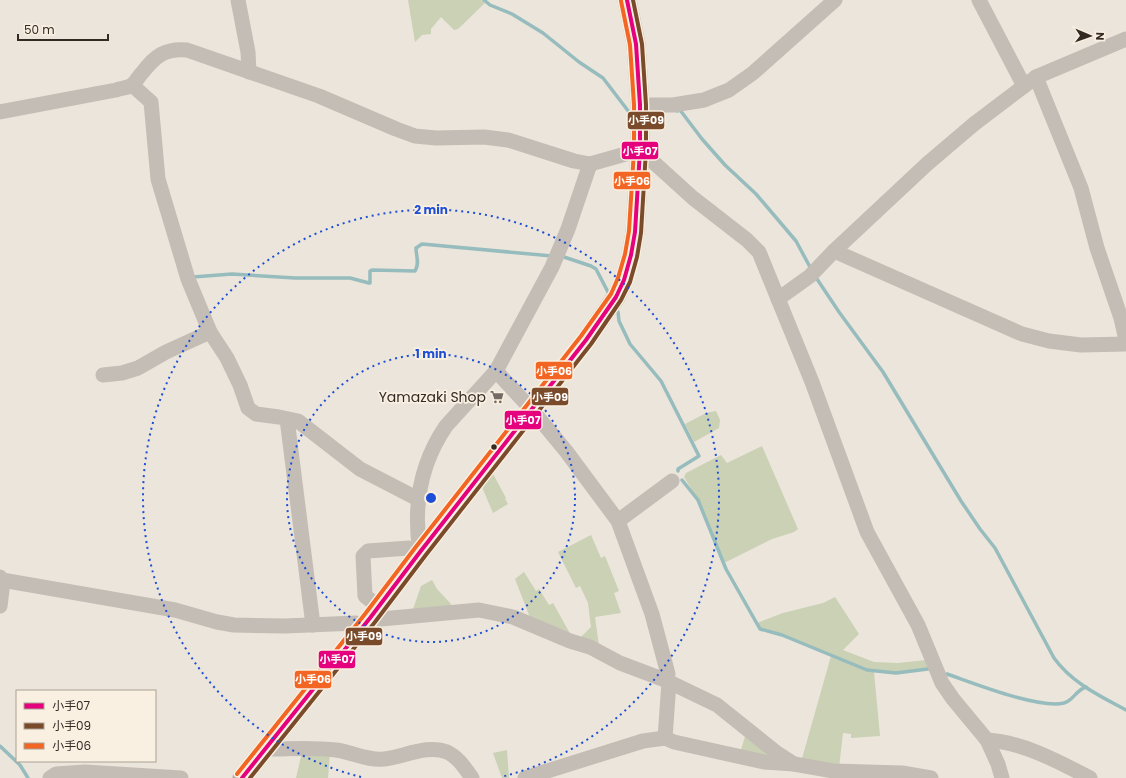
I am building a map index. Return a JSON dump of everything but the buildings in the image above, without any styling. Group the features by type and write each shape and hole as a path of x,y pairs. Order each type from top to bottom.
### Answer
{"main road":[{"path":"242,778 532,410 590,334 616,297 624,280 631,255 635,232 640,150 640,111 636,44 627,0"}],"street":[{"path":"238,0 248,52 249,72"},
{"path":"640,111 704,100 729,90 753,73 835,0"},
{"path":"979,0 1030,82 1081,188 1097,248 1121,318 1126,340"},
{"path":"778,299 810,276 834,251 927,164 974,124 1030,82 1126,39"},
{"path":"0,112 116,90 132,85 150,62 158,55 179,49 187,50 319,96 414,136 436,138 484,137 508,140 574,161 590,164 640,150 693,198 759,252 822,408 867,532 918,625 942,682 953,699 987,740 998,764 1002,778"},
{"path":"132,85 150,102 158,180 188,279 210,332 227,358 240,385 248,408 256,414 298,421 360,470 418,499"},
{"path":"371,616 365,596 363,556 368,551 409,548 420,552 417,534 418,499 424,472 440,436 455,415 496,371 552,267 568,229 590,164"},
{"path":"834,251 1022,334 1049,341 1081,345 1126,344"},
{"path":"102,375 122,373 138,368 166,352 210,332"},
{"path":"496,371 532,410 566,451 618,521 652,614 668,674 665,738"},
{"path":"287,419 313,625"},
{"path":"618,521 672,481"},
{"path":"0,606 2,590 1,578 175,610 217,622 234,625 272,626 356,623 371,616 381,619 479,610 501,614 513,617 570,641 590,647 626,666 667,681 717,704 777,753 794,764"},
{"path":"525,778 643,741 665,738 674,742 757,760 794,764 833,771 902,773 931,778"},
{"path":"987,740 1001,741 1043,755 1090,778"},
{"path":"266,749 337,750 375,759 384,759 426,750 435,750 446,752 454,756 472,778"},
{"path":"50,778 56,774 85,772 181,778"}],"green space":[{"path":"408,0 481,0 485,3 458,29 454,30 441,17 431,29 431,34 422,35 415,42"},
{"path":"716,411 720,420 719,428 694,442 685,424 706,413"},
{"path":"762,446 798,529 794,532 772,539 724,563 698,500 684,477 686,473 721,455 727,463"},
{"path":"492,472 508,504 493,513 482,487"},
{"path":"591,535 601,558 605,556 619,591 614,593 621,613 595,617 599,646 579,639 591,627 588,603 580,586 576,588 558,552"},
{"path":"524,572 536,591 539,589 549,605 553,603 572,637 531,620 515,579"},
{"path":"432,580 437,589 451,604 448,609 412,612 421,586"},
{"path":"835,597 859,634 843,650 874,662 898,663 926,660 930,668 898,673 867,670 785,635 760,629 757,623 783,613 823,603"},
{"path":"831,656 867,671 874,672 880,736 851,738 851,734 843,733 839,768 801,762"},
{"path":"746,733 775,757 740,753"},
{"path":"507,750 509,778 502,778 493,753"},
{"path":"302,752 330,753 328,778 296,778"}],"waterway":[{"path":"484,0 490,5 512,14 543,33 579,62 603,78 629,112 634,112"},
{"path":"677,111 680,110 702,139 725,165 756,194 796,241 810,267"},
{"path":"193,277 232,274 295,278 350,278 370,283 370,271 372,270 415,271 418,263 416,248 422,244 552,256"},
{"path":"564,257 596,269 609,294"},
{"path":"817,279 883,372 961,501 995,548 1054,658 1061,667 1078,682 1126,710"},
{"path":"618,312 619,321 630,344 661,381 699,456 678,469 678,471"},
{"path":"682,480 698,500 726,569 760,629 782,635 867,670 896,673 928,669"},
{"path":"947,674 1022,699 1053,704 1067,702 1080,690 1086,687"},
{"path":"0,746 16,761"},
{"path":"17,762 28,778"}],"transit line":[{"name":"小手07","path":"242,778 370,618 586,340 616,297 624,280 631,255 635,232 640,150 640,105 636,44 627,0"},
{"name":"小手09","path":"250,778 375,622 591,344 621,300 630,282 637,257 641,233 646,150 646,105 642,44 633,0"},
{"name":"小手06","path":"237,774 365,614 581,336 611,294 618,278 625,254 629,231 634,150 634,105 630,45 621,1"}],"place":[{"name":"Yamazaki Shop","path":"497,397"}]}
